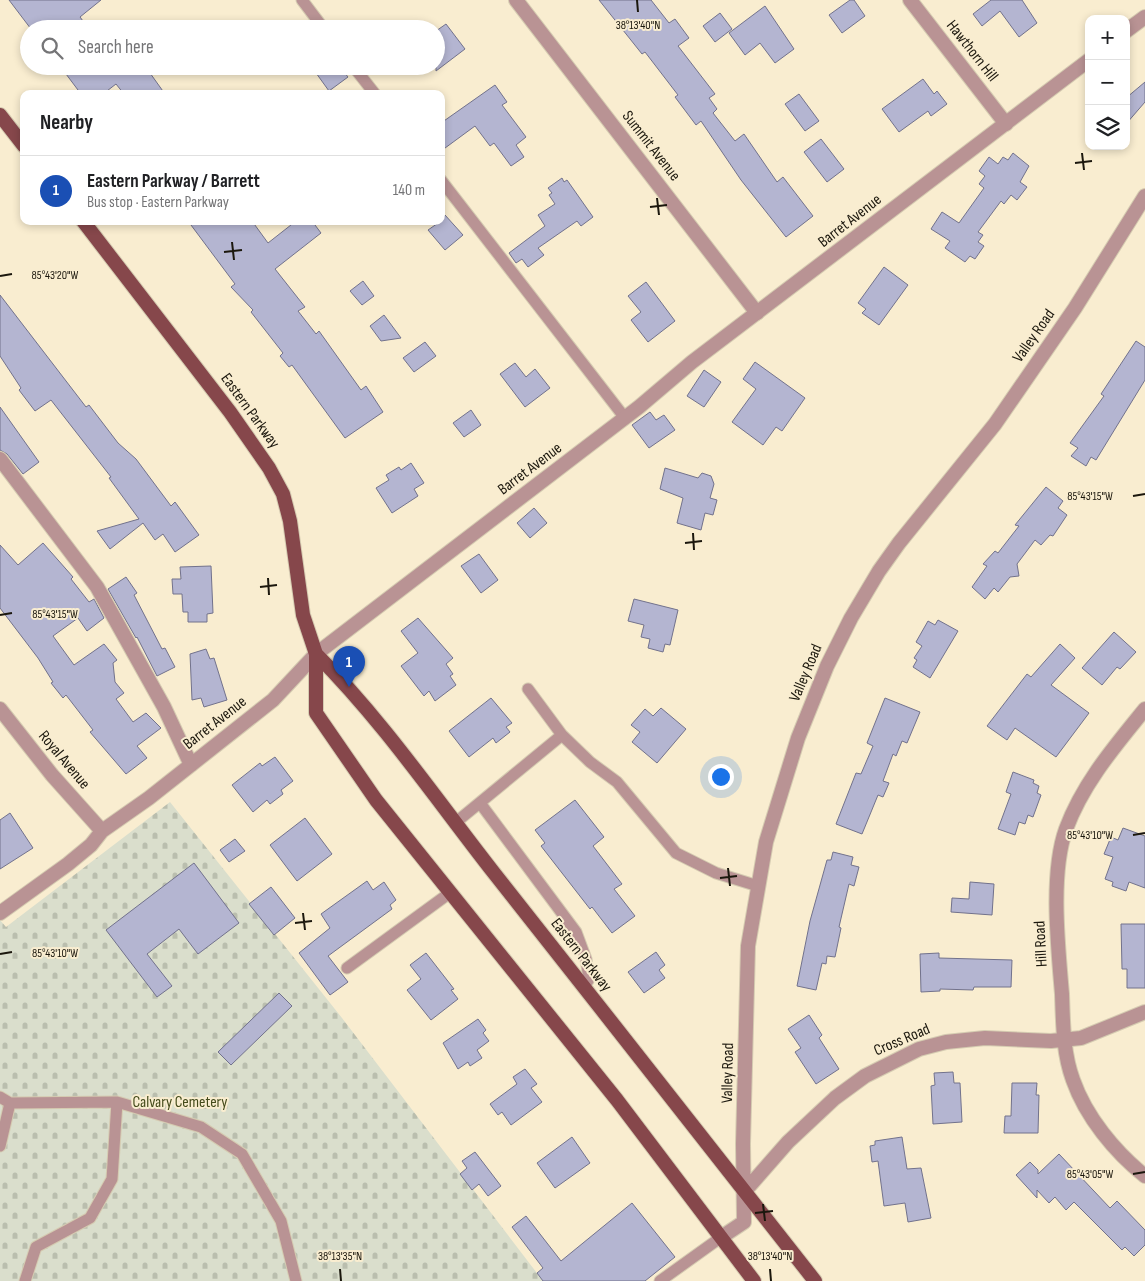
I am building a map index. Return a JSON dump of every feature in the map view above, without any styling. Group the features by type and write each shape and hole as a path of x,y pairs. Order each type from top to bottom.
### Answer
{"main road":[{"path":"0,115 20,141"},
{"name":"Eastern Parkway","path":"86,225 230,412 274,477 283,494 290,521 303,616 316,654 316,713 376,800 634,1122 754,1281"},
{"name":"Eastern Parkway","path":"316,654 367,708 455,823 815,1281"}],"street":[{"name":"Summit Avenue","path":"516,0 757,313"},
{"name":"Hawthorn Hill","path":"910,0 1006,124"},
{"path":"1130,29 1145,17"},
{"name":"Barret Avenue","path":"0,913 68,864 91,845 102,831 191,765 273,700 316,654 624,418 757,313 1085,63"},
{"name":"Valley Road","path":"720,1238 744,1222 743,1144 748,946 766,842 798,738 827,666 851,618 899,543 995,424 1075,308 1145,196"},
{"path":"0,459 97,587 164,706 191,765"},
{"name":"Royal Avenue","path":"0,709 52,775 102,831"},
{"name":"Hill Road","path":"1145,709 1104,760 1081,797 1066,831 1061,856 1056,916 1065,1040 1072,1079 1089,1112 1130,1164 1145,1176"},
{"name":"Cross Road","path":"745,1191 788,1142 835,1098 865,1076 919,1049 946,1042 985,1038 1065,1040 1082,1038 1145,1012"}],"lane":[{"path":"302,0 317,20"},
{"path":"360,75 372,90"},
{"path":"445,185 624,418"},
{"path":"528,689 562,736 590,762 617,782 676,853 716,873 758,886"},
{"path":"455,823 562,736"},
{"path":"480,803 576,932 586,959 588,979 584,987"},
{"path":"347,968 451,892"},
{"path":"0,1146 5,1100 117,1102 201,1127 242,1154 281,1221 296,1281"},
{"path":"25,1281 36,1247 90,1218 112,1179 117,1102"},
{"path":"660,1281 720,1238"}],"green space":[{"name":"Calvary Cemetery","path":"170,802 342,1018 543,1281 0,1281 0,920 6,927"}],"building":[{"path":"9,0 101,0 80,17 82,20 24,20"},
{"path":"599,0 651,0 669,23 675,19 689,38 678,46 715,94 709,98 717,109 713,113 735,141 744,134 777,182 783,177 813,216 786,237 741,180 701,121 696,125 675,97 678,95 645,52 642,54"},
{"path":"850,0 854,0 865,16 842,33 829,15"},
{"path":"991,0 1022,0 1037,23 1019,37 1000,11 982,26 973,14"},
{"path":"765,6 794,49 775,63 760,43 745,55 729,33"},
{"path":"720,13 732,29 715,42 703,26"},
{"path":"445,25 465,49 445,64"},
{"path":"67,75 151,75 162,90 121,90 116,84 108,90 78,90"},
{"path":"317,75 346,75 348,77 330,90 328,90"},
{"path":"923,79 934,94 937,91 947,104 931,116 928,111 899,132 882,109"},
{"path":"1145,82 1145,102 1130,119 1130,105 1130,95"},
{"path":"495,85 507,102 502,105 526,137 516,145 524,157 511,166 494,143 490,146 475,126 445,148 445,120"},
{"path":"799,94 819,121 805,131 785,104"},
{"path":"821,139 844,169 827,182 804,152"},
{"path":"1013,153 1029,166 1020,182 1027,187 1017,200 1011,195 1004,204 1001,201 978,232 983,235 978,242 984,246 975,259 970,256 965,262 945,248 950,241 931,229 942,212 959,223 984,188 979,184 985,176 979,171 989,157 998,164 1003,157 1008,160"},
{"path":"562,178 564,182 567,180 593,217 581,226 577,221 538,248 544,255 528,267 522,259 516,263 509,253 545,226 538,215 555,204 549,195 552,193 548,188"},
{"path":"445,215 463,235 445,250 428,230 435,225 445,225"},
{"path":"191,225 255,225 268,243 291,225 315,225 321,233 275,269 305,307 298,311 316,334 319,331 361,390 366,386 383,412 345,438 292,365 289,367 280,356 283,353 251,312 253,310 231,287 235,284"},
{"path":"884,267 908,285 879,325 862,313 866,309 858,303"},
{"path":"363,281 374,296 362,305 350,291"},
{"path":"646,282 675,321 648,342 631,320 641,312 628,296"},
{"path":"0,295 86,407 89,405 118,443 136,459 171,506 175,502 199,535 175,552 163,534 155,540 143,523 110,549 97,531 139,519 109,478 111,477 51,400 35,411 19,390 21,388 0,356"},
{"path":"384,315 401,338 381,341 370,326"},
{"path":"1136,341 1145,347 1145,380 1096,460 1091,457 1086,466 1071,456 1078,448 1070,443 1104,396 1101,394"},
{"path":"425,342 436,356 414,372 403,358"},
{"path":"755,362 805,398 782,431 776,427 763,445 732,422 756,389 743,379"},
{"path":"515,363 526,377 535,369 550,388 525,407 500,374"},
{"path":"704,370 721,382 704,407 687,396"},
{"path":"0,407 39,462 23,474 7,454 0,450"},
{"path":"471,410 481,425 464,437 453,423"},
{"path":"650,412 656,420 664,415 675,430 649,448 632,425"},
{"path":"411,463 424,483 414,489 418,496 392,513 376,488 389,480 386,475 399,467 401,470"},
{"path":"665,468 698,478 702,473 711,476 714,484 710,498 717,500 713,515 705,513 701,530 677,523 683,498 660,489"},
{"path":"1046,487 1063,501 1058,508 1067,515 1053,536 1050,535 1041,545 1035,540 1017,564 1019,576 1010,577 998,592 994,588 985,599 972,587 987,566 983,564 995,551 998,553 1019,526 1015,525"},
{"path":"534,508 547,523 530,538 517,523"},
{"path":"43,543 73,577 71,579 89,602 94,599 104,618 87,631 78,618 53,636 74,665 104,644 117,660 113,663 115,682 124,693 116,699 133,722 146,713 161,728 137,746 147,758 126,774 90,732 93,730 66,695 63,698 51,683 53,682 38,658 0,608 0,545 18,565"},
{"path":"479,554 498,580 481,593 461,566"},
{"path":"211,566 213,613 207,614 207,622 188,622 188,612 183,612 182,594 173,594 172,579 181,579 180,567"},
{"path":"126,577 137,593 134,595 162,649 165,648 175,667 157,676 137,637 108,589"},
{"path":"634,599 678,610 670,645 665,644 663,652 648,648 650,639 641,637 644,625 628,621"},
{"path":"418,618 453,658 446,664 453,674 450,676 456,685 435,701 429,691 424,696 401,666 418,653 401,631"},
{"path":"938,620 958,631 930,678 913,667 917,660 914,658 922,646 916,642 928,621 935,625"},
{"path":"1114,632 1136,652 1120,669 1117,667 1102,685 1082,668"},
{"path":"1060,644 1075,658 1051,685 1089,713 1056,757 1015,728 1007,740 987,726 1027,674 1031,677"},
{"path":"206,649 210,659 214,658 227,700 204,707 201,698 192,700 190,654"},
{"path":"491,698 512,723 506,727 510,732 496,743 493,738 469,757 449,731"},
{"path":"885,698 920,712 907,743 902,741 896,756 893,754 883,781 889,783 883,797 878,795 862,834 836,824 856,773 861,774 873,746 867,743"},
{"path":"661,708 686,729 657,763 632,742 640,732 631,725 645,709 653,716"},
{"path":"275,757 293,781 281,790 283,794 270,804 267,800 253,812 232,785 260,763 262,766"},
{"path":"1013,772 1034,780 1033,783 1039,786 1037,793 1041,795 1033,817 1028,815 1025,824 1019,822 1015,835 998,829 1011,794 1006,792"},
{"path":"575,800 604,837 593,846 622,884 614,889 635,916 612,933 592,907 590,909 541,846 545,843 535,830"},
{"path":"10,813 33,848 0,869 0,820"},
{"path":"305,818 332,854 297,881 270,845"},
{"path":"1123,828 1145,836 1145,888 1129,882 1126,891 1112,886 1113,882 1105,879 1113,857 1104,854 1111,837 1118,840"},
{"path":"235,839 245,851 229,862 220,850"},
{"path":"833,852 853,857 851,865 859,867 854,886 849,884 839,927 841,928 835,957 827,956 826,964 822,963 816,990 797,986 810,921 827,860 831,860"},
{"path":"194,863 239,923 198,954 179,929 147,954 172,986 157,997 106,930"},
{"path":"367,881 373,890 384,882 396,900 390,905 392,909 328,956 348,982 330,995 299,953 330,928 321,914"},
{"path":"970,882 994,884 992,915 951,912 952,898 969,899"},
{"path":"271,887 295,918 274,935 249,904"},
{"path":"1121,924 1145,924 1145,988 1127,988 1127,969 1122,969"},
{"path":"656,952 665,965 659,970 665,978 644,993 628,972"},
{"path":"426,953 454,989 451,990 458,999 431,1020 407,990 421,979 410,965"},
{"path":"939,953 939,958 1012,960 1011,987 974,987 973,990 940,989 940,991 921,992 920,954"},
{"path":"279,993 292,1006 231,1065 218,1052"},
{"path":"809,1015 822,1035 819,1038 839,1069 816,1084 795,1052 801,1048 788,1029"},
{"path":"478,1019 486,1030 483,1033 489,1041 477,1050 482,1058 470,1066 468,1062 458,1069 443,1043"},
{"path":"525,1069 537,1084 531,1088 542,1102 511,1125 502,1112 498,1115 490,1104 517,1084 513,1077"},
{"path":"953,1072 954,1083 960,1083 962,1122 933,1124 931,1086 935,1085 934,1073"},
{"path":"1012,1083 1037,1083 1036,1095 1039,1095 1038,1133 1004,1133 1005,1116 1011,1116"},
{"path":"572,1137 590,1163 555,1188 537,1163"},
{"path":"902,1137 907,1169 921,1168 931,1218 908,1222 905,1203 884,1206 878,1161 872,1162 870,1146 875,1145 875,1141"},
{"path":"475,1152 501,1186 488,1196 479,1184 472,1190 460,1174 467,1168 462,1161"},
{"path":"1059,1154 1110,1208 1117,1201 1145,1230 1145,1245 1134,1256 1125,1247 1122,1250 1074,1202 1066,1210 1055,1197 1049,1203 1037,1190 1037,1198 1016,1175 1030,1162 1038,1170 1038,1174"},
{"path":"632,1203 675,1257 645,1281 543,1281 537,1273 543,1268 512,1227 526,1216 561,1261"}],"place":[{"name":"Eastern Parkway / Barrett","path":"349,687"}]}
